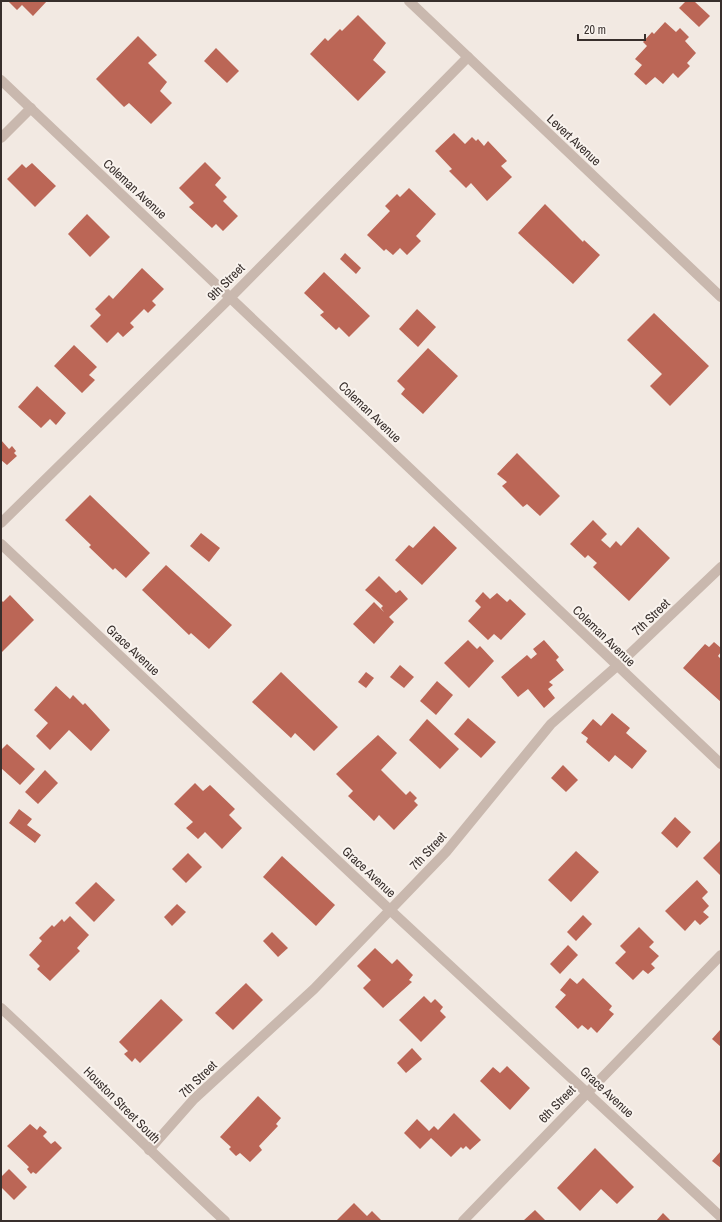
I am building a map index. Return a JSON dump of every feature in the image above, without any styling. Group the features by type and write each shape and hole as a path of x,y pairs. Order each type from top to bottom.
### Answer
{"street":[{"name":"Levert Avenue","path":"409,1 721,297"},
{"name":"9th Street","path":"1,523 231,296 468,57"},
{"name":"Coleman Avenue","path":"1,80 231,296 721,764"},
{"path":"1,138 31,108"},
{"name":"Grace Avenue","path":"1,544 390,910 587,1091 721,1217"},
{"name":"7th Street","path":"149,1150 194,1099 314,989 446,852 551,724 617,666 721,567"},
{"name":"6th Street","path":"463,1221 587,1091 721,955"},
{"name":"Houston Street South","path":"1,1008 68,1070 149,1150 225,1221"}],"building":[{"path":"8,1 47,1 33,16 22,5 17,10"},
{"path":"686,1 694,1 710,16 699,27 679,8"},
{"path":"358,15 386,43 373,60 386,72 358,101 310,54 325,38 328,41 340,29 342,31"},
{"path":"665,22 676,32 680,28 689,37 685,41 696,53 687,63 690,66 678,78 673,73 663,84 655,77 646,85 634,74 642,65 635,59 647,46 643,42 652,32 654,34"},
{"path":"138,36 157,55 148,63 167,82 160,91 172,103 151,124 129,103 124,107 96,79"},
{"path":"216,48 239,71 227,83 204,61"},
{"path":"454,133 465,144 472,137 476,141 478,139 484,146 488,141 507,161 501,166 512,177 487,201 471,183 466,188 449,171 452,169 435,151"},
{"path":"205,162 221,178 215,185 227,197 223,201 238,216 223,231 216,224 212,228 189,207 194,203 179,188"},
{"path":"32,163 56,186 35,207 7,179 22,164 26,168"},
{"path":"409,188 436,214 416,236 421,241 407,255 400,248 393,255 386,249 384,251 367,235 390,211 385,206 397,194 400,197"},
{"path":"545,204 583,242 584,240 600,255 573,284 518,233"},
{"path":"87,214 110,237 90,257 68,234"},
{"path":"345,253 361,268 356,274 340,259"},
{"path":"142,268 164,289 152,301 156,305 148,313 144,309 130,323 134,327 123,337 118,332 107,343 90,326 101,315 95,309 109,295 113,299"},
{"path":"324,272 370,316 349,337 339,327 336,330 320,315 324,312 304,293"},
{"path":"417,309 436,327 418,347 399,329"},
{"path":"654,313 709,366 670,406 650,386 662,374 627,340"},
{"path":"74,345 97,367 89,375 95,380 82,393 54,366"},
{"path":"428,348 458,376 423,414 401,394 405,389 397,381"},
{"path":"37,386 66,413 56,425 50,419 41,428 18,407"},
{"path":"1,440 9,449 12,446 16,451 14,453 17,456 7,465 1,460"},
{"path":"517,453 560,496 540,516 527,504 523,507 502,486 507,482 497,474"},
{"path":"90,495 150,553 126,578 115,568 113,570 89,547 91,545 65,520"},
{"path":"593,520 607,534 601,540 610,548 616,541 621,546 638,527 670,558 629,601 593,567 597,563 588,555 585,558 570,544"},
{"path":"434,526 457,548 422,585 395,560 409,545 413,548"},
{"path":"201,533 220,548 209,562 190,546"},
{"path":"166,565 232,625 209,649 191,633 189,635 142,590"},
{"path":"379,576 396,593 400,590 408,599 389,617 394,622 374,644 353,624 374,602 384,612 381,608 383,606 365,590"},
{"path":"483,592 490,599 497,593 507,602 510,599 526,614 501,640 494,634 488,640 468,621 481,607 475,601"},
{"path":"10,595 34,620 1,653 1,600 3,602"},
{"path":"468,640 477,649 480,646 494,661 469,688 444,663"},
{"path":"544,640 559,657 556,660 564,670 549,682 553,685 548,689 555,698 544,708 528,689 518,697 501,677 527,655 531,659 537,654 533,649"},
{"path":"714,642 721,648 721,652 718,656 721,659 721,702 683,668 705,644 709,647"},
{"path":"400,665 414,677 404,688 390,677"},
{"path":"281,672 338,727 314,751 295,733 291,738 252,702"},
{"path":"366,672 374,678 366,688 358,682"},
{"path":"437,681 453,695 436,715 420,701"},
{"path":"56,686 70,699 73,695 83,705 85,703 110,730 91,751 69,730 50,750 36,736 48,723 34,710"},
{"path":"612,713 630,728 626,733 647,751 632,769 615,755 609,762 586,742 588,738 581,733 593,719 601,726"},
{"path":"468,718 496,742 481,758 454,734"},
{"path":"427,719 459,749 440,769 409,740"},
{"path":"378,735 397,753 381,770 406,795 410,791 417,798 414,801 418,805 394,830 379,815 374,821 348,796 353,791 336,774"},
{"path":"7,744 35,769 20,785 1,768 1,750"},
{"path":"563,765 578,780 566,792 551,778"},
{"path":"45,770 58,783 38,804 25,792"},
{"path":"195,783 203,791 210,785 235,809 229,815 242,828 222,849 205,832 198,839 186,828 193,822 174,804"},
{"path":"19,809 32,819 27,825 41,835 35,843 9,823"},
{"path":"675,817 691,832 677,848 661,833"},
{"path":"721,840 721,876 703,858"},
{"path":"576,851 599,872 571,902 548,880"},
{"path":"188,853 202,867 186,883 172,869"},
{"path":"282,856 335,905 316,926 263,877"},
{"path":"697,880 708,892 702,898 709,906 703,912 709,917 700,925 695,920 685,931 665,911"},
{"path":"96,882 115,900 94,922 75,903"},
{"path":"177,904 186,912 172,926 164,917"},
{"path":"583,915 592,924 576,941 567,932"},
{"path":"70,916 89,935 77,948 80,951 50,981 37,969 40,966 29,955 42,941 39,938 52,925 54,927 62,919 64,922"},
{"path":"639,927 654,942 649,947 659,956 651,964 655,968 648,974 643,970 633,980 615,963 626,952 620,946"},
{"path":"272,932 288,948 278,957 263,941"},
{"path":"568,945 578,955 560,974 550,964"},
{"path":"375,948 392,964 397,959 413,975 409,980 412,982 383,1008 363,988 371,980 357,966"},
{"path":"570,978 577,984 583,978 612,1006 609,1010 614,1014 597,1033 591,1027 588,1030 582,1025 578,1029 555,1007 566,995 560,990"},
{"path":"246,983 263,1000 233,1030 215,1013"},
{"path":"424,996 431,1003 435,999 443,1007 440,1011 446,1017 421,1042 399,1020"},
{"path":"161,999 183,1020 140,1063 135,1058 132,1062 124,1054 128,1051 119,1042"},
{"path":"721,1029 721,1047 712,1039"},
{"path":"412,1048 422,1059 406,1073 397,1063"},
{"path":"507,1066 530,1088 510,1110 480,1081 493,1067 500,1073"},
{"path":"258,1096 281,1118 276,1124 278,1126 259,1146 262,1150 250,1162 240,1153 236,1156 229,1149 231,1147 220,1137"},
{"path":"454,1113 481,1140 470,1150 466,1146 463,1149 461,1147 451,1157 431,1138 420,1149 404,1133 417,1119 429,1131 434,1126 438,1130"},
{"path":"30,1124 37,1130 40,1126 47,1132 43,1136 51,1144 55,1141 62,1148 36,1174 33,1172 31,1174 27,1169 29,1167 7,1146"},
{"path":"595,1148 634,1187 617,1204 601,1189 580,1211 557,1188"},
{"path":"721,1151 721,1168 712,1161"},
{"path":"9,1169 27,1187 14,1200 1,1187 1,1177"},
{"path":"354,1203 367,1216 372,1211 382,1221 336,1221"},
{"path":"535,1210 546,1221 523,1221"},
{"path":"663,1213 671,1221 656,1221"}]}
